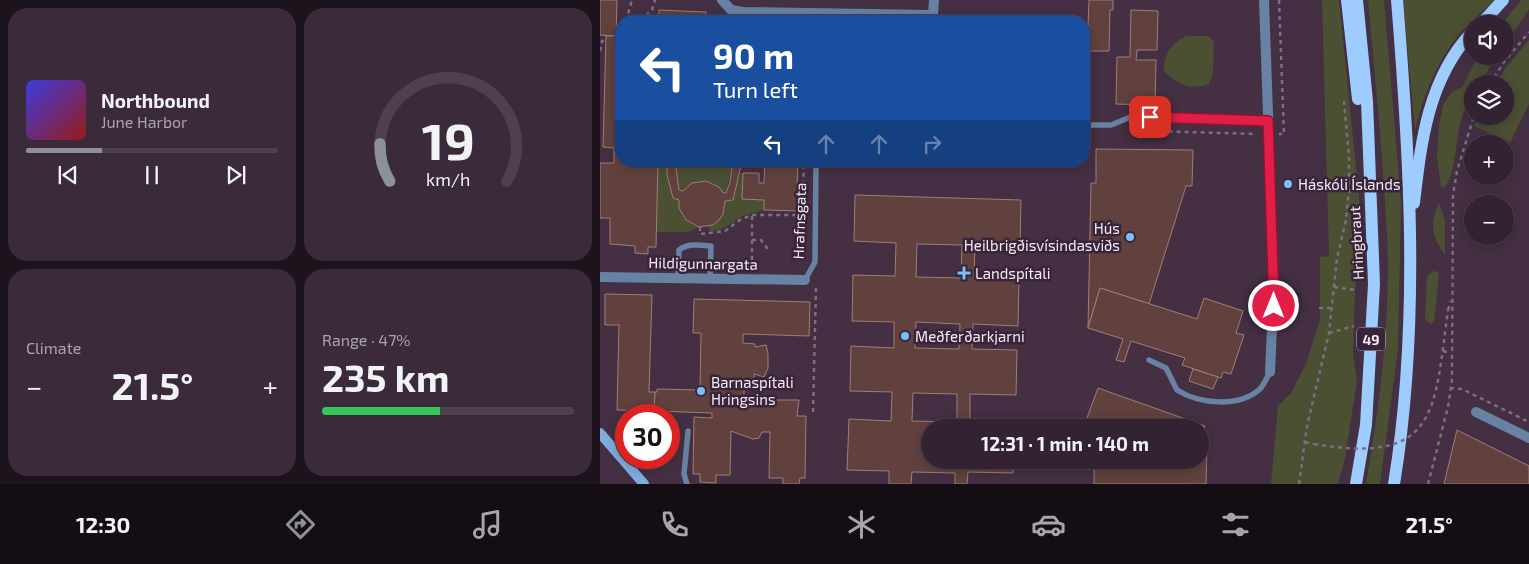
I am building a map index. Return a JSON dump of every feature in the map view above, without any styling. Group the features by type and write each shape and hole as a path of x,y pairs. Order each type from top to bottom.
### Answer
{"main road":[{"path":"1347,0 1369,194"},
{"name":"Hringbraut","path":"1356,484 1366,425 1374,284 1369,194 1367,101 1357,0"},
{"path":"1394,484 1407,361 1410,240 1397,0"},
{"path":"1489,15 1503,0"},
{"path":"1410,240 1426,118 1441,77 1464,42"}],"street":[{"path":"722,0 731,10 789,15"},
{"path":"934,0 934,15"},
{"path":"1264,0 1274,283 1270,372"},
{"name":"Hildigunnargata","path":"600,277 805,280"},
{"path":"1476,412 1529,438"},
{"path":"600,433 644,484"}],"lane":[{"path":"1090,125 1110,125 1127,117 1243,122 1268,121"},
{"name":"Hrafnsgata","path":"805,280 814,262 816,167"},
{"path":"678,278 679,250 689,245 700,245 711,246 710,278"},
{"path":"1149,360 1166,368 1177,390 1206,400 1225,402 1246,398 1261,388 1270,372"},
{"path":"687,484 684,474 688,431"}],"path":[{"path":"628,15 632,0"},
{"path":"647,15 652,10 655,0"},
{"path":"1496,75 1529,32"},
{"path":"600,52 602,41 606,41"},
{"path":"1299,484 1305,442 1329,333 1349,189 1343,92"},
{"path":"1150,117 1146,127 1151,131 1248,134"},
{"path":"1428,484 1448,407 1452,353 1453,196 1457,170 1471,125"},
{"path":"700,234 725,231 740,220 752,215 802,215 804,167"},
{"path":"752,215 752,268"},
{"path":"752,240 761,240 768,249"},
{"path":"813,412 816,283"},
{"path":"1334,288 1355,290"},
{"path":"1305,442 1336,448 1366,449 1392,446 1411,436 1419,429 1431,409 1448,310 1452,297"},
{"path":"1319,308 1331,308"},
{"path":"1329,333 1354,326"},
{"path":"1442,352 1452,353"},
{"path":"1450,388 1462,389 1529,422"}],"green space":[{"path":"1322,0 1339,0 1359,197 1361,244 1355,288 1353,354 1357,381 1345,458 1338,484 1271,484 1278,406 1291,393 1306,364 1320,320 1320,257 1329,256"},
{"path":"1368,0 1384,0 1401,202 1398,350 1380,484 1366,484 1376,423 1383,360 1388,266 1379,117"},
{"path":"1403,0 1495,0 1479,15 1464,15 1464,29 1445,54 1432,78 1415,130"},
{"path":"1521,0 1529,0 1529,9 1514,32 1514,15 1509,15"},
{"path":"1186,36 1208,36 1214,42 1213,73 1209,84 1196,87 1185,85 1164,71 1165,59 1169,50"},
{"path":"1529,40 1529,104 1514,135 1493,135 1474,126 1514,125 1514,75 1501,75 1508,65 1514,65 1514,58"},
{"path":"1473,65 1491,65 1485,75 1468,75"},
{"path":"1464,83 1464,112 1452,172 1445,188 1441,187 1437,158 1439,126 1443,105 1452,92 1462,87"},
{"path":"658,167 667,167 667,175 673,198 679,200 680,210 684,217 690,223 699,227 688,232 656,232"},
{"path":"676,167 732,167 726,193 723,193 714,184 703,181 693,183 683,191 679,190"},
{"path":"740,173 743,173 742,199 764,200 764,210 745,215 723,228 710,231 708,227 723,215 725,201 733,200"},
{"path":"1439,203 1445,220 1445,255 1437,242 1433,230 1434,217"},
{"path":"1433,271 1438,272 1439,277 1434,321 1431,324 1425,320 1427,276"}],"building":[{"path":"600,0 617,0 615,36 600,35"},
{"path":"1089,0 1113,0 1113,10 1110,10 1109,51 1090,51 1090,15 1088,15"},
{"path":"659,10 706,12 706,15 659,15"},
{"path":"1131,10 1158,11 1157,50 1137,50 1136,60 1156,60 1155,105 1116,104 1117,57 1130,57"},
{"path":"606,36 615,36 615,167 658,167 656,247 648,247 648,254 635,253 635,246 610,244 610,218 600,218 600,163 614,163 614,148 603,147"},
{"name":"Hús Heilbrigðisvísindasviðs","path":"1096,149 1193,150 1192,186 1186,186 1149,304 1100,288 1088,328 1091,183 1096,183"},
{"path":"667,167 676,167 679,190 683,191 692,183 706,181 719,187 723,193 726,193 732,167 741,167 733,200 725,201 723,214 713,225 699,227 686,220 679,208 679,200 673,198 667,175"},
{"path":"765,167 798,167 797,187 801,188 800,211 764,210 764,200 742,199 743,173 759,173 759,183 764,183"},
{"name":"Meðferðarkjarni","path":"855,195 1021,200 1020,247 975,245 974,278 1019,280 1018,326 973,324 972,349 1017,350 1016,395 970,394 970,419 957,419 957,394 913,393 912,421 921,421 921,469 1013,469 1013,473 968,472 967,484 955,484 955,473 912,472 911,484 889,484 889,471 847,470 849,419 891,421 892,392 850,391 851,346 894,348 894,322 852,321 853,275 895,276 896,243 854,241","holes":["917,244 962,245 961,278 916,277","916,322 960,324 959,349 915,348"]},
{"path":"1100,288 1197,319 1204,298 1243,311 1236,333 1244,335 1231,374 1223,372 1221,378 1182,365 1185,358 1131,341 1124,362 1116,360 1123,339 1088,328"},
{"path":"605,294 652,295 649,392 655,392 654,404 617,404 619,325 605,325"},
{"name":"Barnaspítali Hringsins","path":"694,299 810,302 809,336 743,334 743,343 755,344 755,347 766,345 768,354 768,368 764,377 754,374 754,387 744,388 744,400 799,400 797,416 806,416 805,478 800,478 799,484 783,484 783,478 769,478 770,432 762,432 759,438 753,439 731,431 730,475 716,475 716,483 700,482 700,474 693,474 694,417 712,418 712,413 680,412 680,404 654,404 657,389 700,390 701,333 693,333"},
{"path":"1193,369 1218,377 1213,389 1189,381"},
{"path":"1098,388 1185,419 1087,419"},
{"path":"1457,430 1529,466 1529,484 1444,484"},
{"path":"1094,469 1206,469 1206,484 1094,484"}],"place":[{"name":"Háskóli Íslands","path":"1288,184"},
{"name":"Hús Heilbrigðisvísindasviðs","path":"1130,237"},
{"name":"Landspítali","path":"964,273"},
{"name":"Meðferðarkjarni","path":"905,336"},
{"name":"Barnaspítali Hringsins","path":"701,391"}],"route":[{"path":"1150,117 1243,122 1268,121 1274,306"}]}
